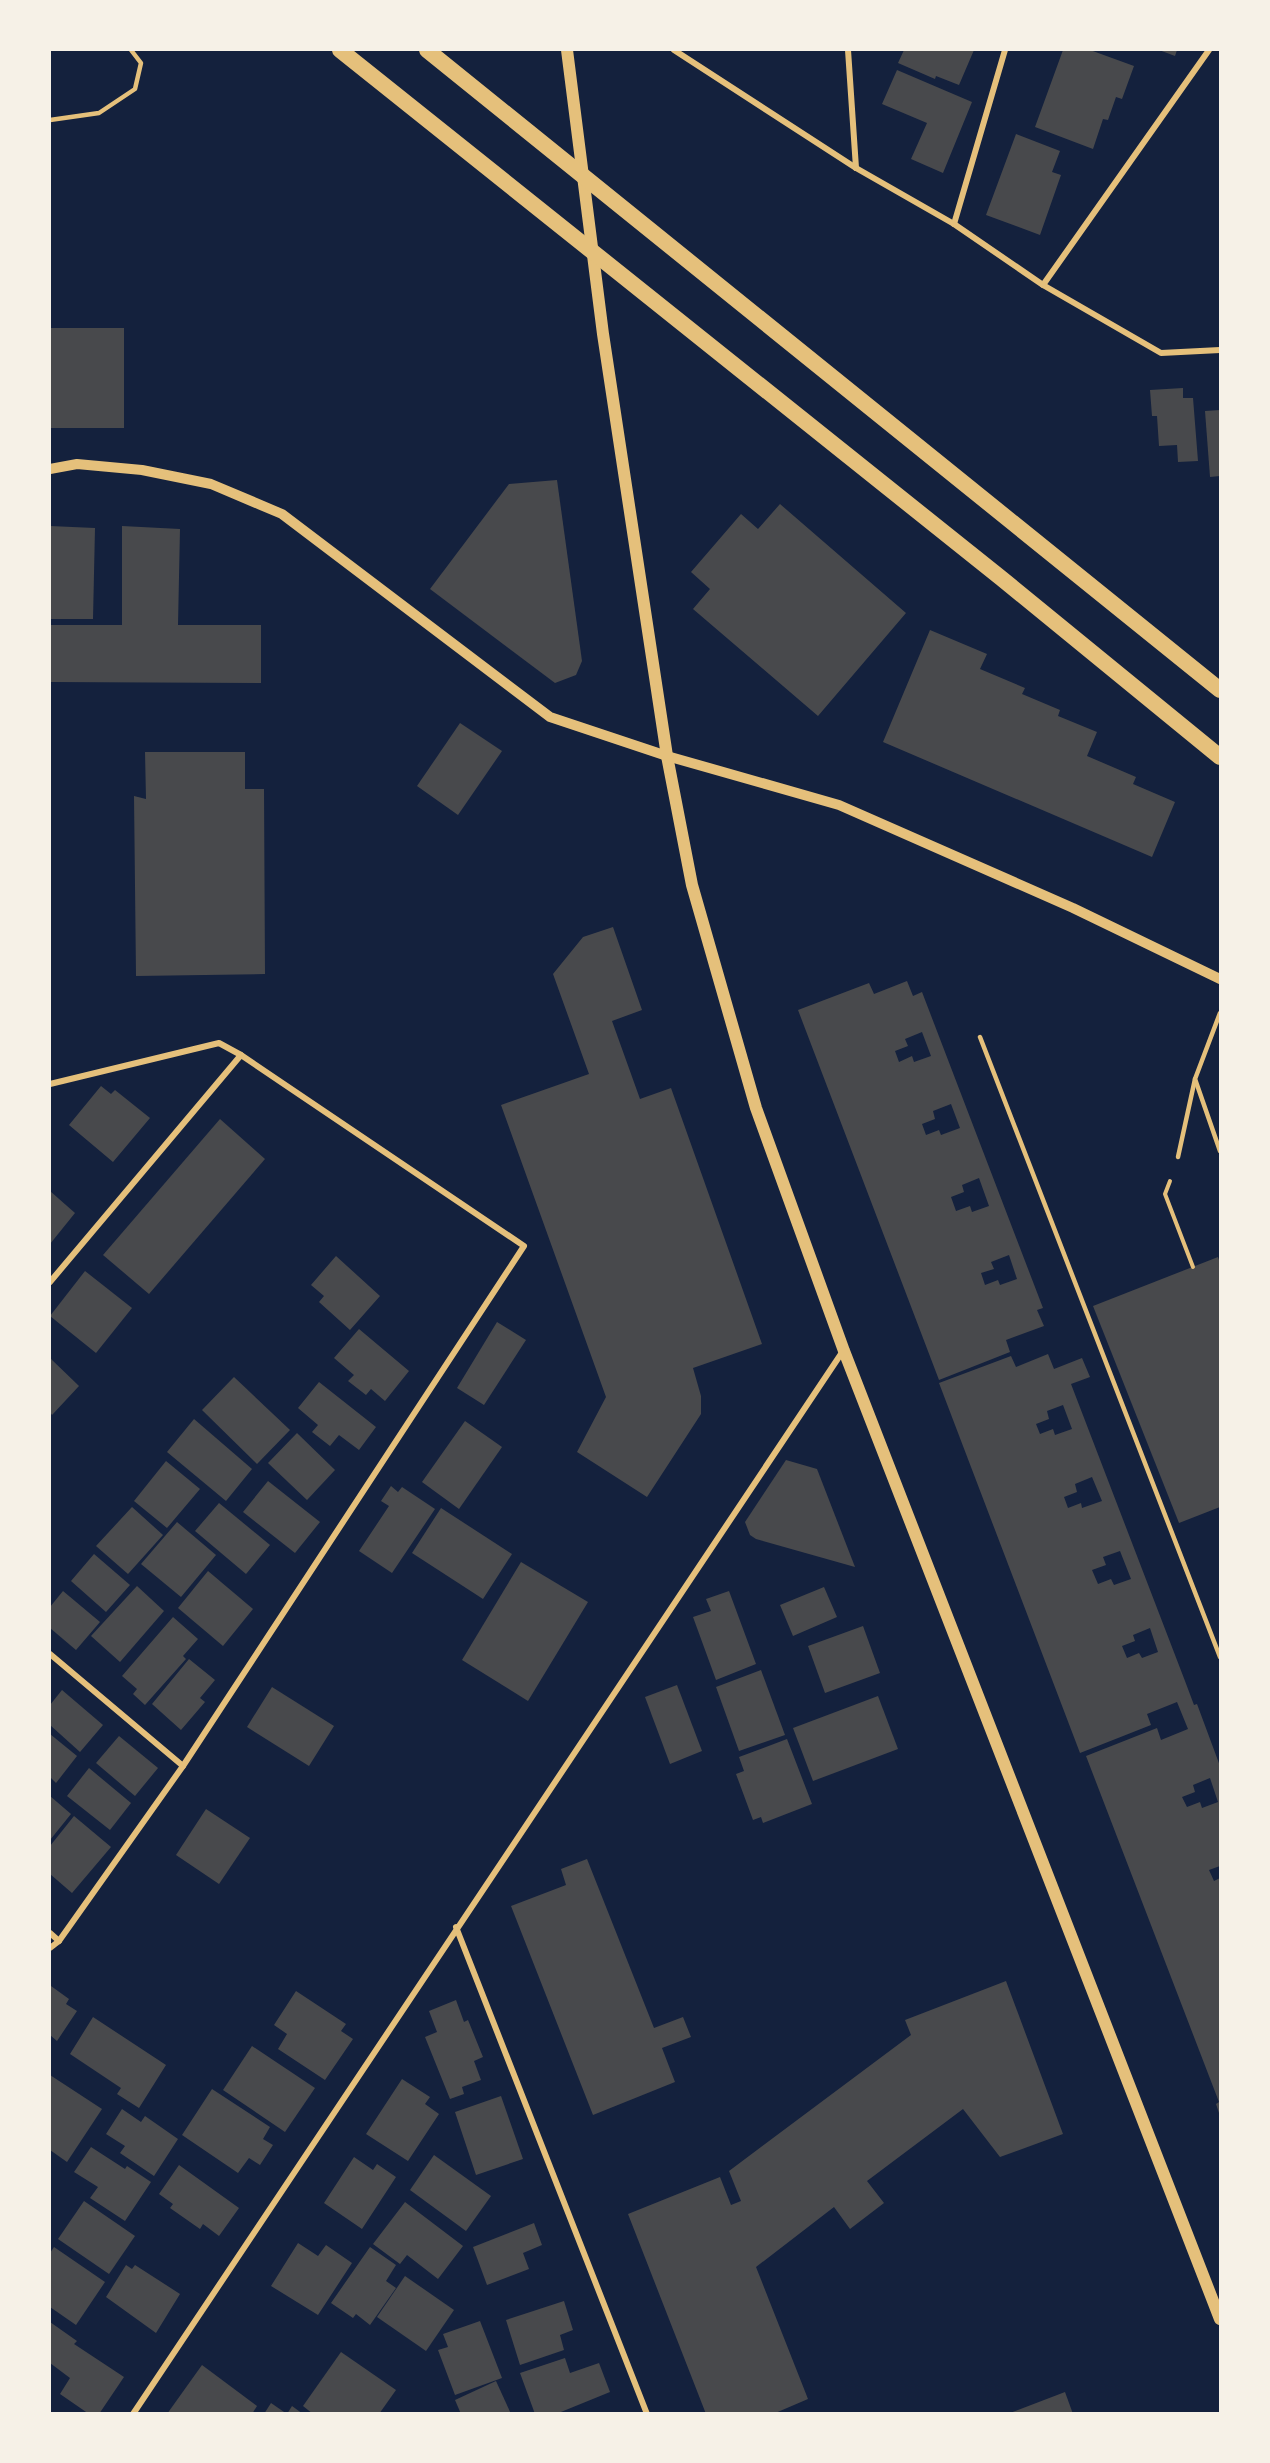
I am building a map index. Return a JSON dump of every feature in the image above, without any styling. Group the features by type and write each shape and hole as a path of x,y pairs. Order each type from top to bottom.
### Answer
{"highway":[{"path":"340,50 1001,578 1221,757"},
{"path":"427,50 1221,690"}],"main road":[{"path":"567,50 603,334 667,756 692,885 756,1108 844,1351 1221,2319"}],"street":[{"path":"674,50 856,168 954,224 1043,285 1161,353 1221,350"},
{"path":"848,50 856,168"},
{"path":"954,224 1005,50"},
{"path":"1043,285 1209,50"},
{"path":"50,469 77,464 142,470 211,484 282,514 550,717 667,756 839,805 1073,908 1221,979"},
{"path":"50,1084 219,1043 241,1055 524,1246 183,1766 59,1941 50,1948"},
{"path":"50,1282 241,1055"},
{"path":"132,2414 456,1927 844,1351"},
{"path":"50,1654 183,1766"},
{"path":"456,1927 647,2414"},
{"path":"50,1933 59,1941"}],"lane":[{"path":"50,120 99,113 135,89 141,63 131,50"},
{"path":"1178,1157 1195,1079 1221,1013"},
{"path":"980,1037 1221,1657"},
{"path":"1195,1079 1221,1151"}],"path":[{"path":"1178,1157 1165,1194 1193,1267"}],"building":[{"path":"904,50 974,50 959,85 936,76 935,79 898,63"},
{"path":"1063,50 1090,50 1134,66 1122,99 1116,97 1108,120 1103,119 1093,149 1035,127"},
{"path":"1159,50 1177,50 1175,56"},
{"path":"897,70 972,102 943,173 911,159 927,123 882,104"},
{"path":"1016,134 1060,151 1052,172 1061,175 1040,235 986,215"},
{"path":"50,328 124,328 124,428 50,428"},
{"path":"1183,388 1183,398 1193,398 1198,461 1178,462 1177,445 1159,446 1157,416 1152,416 1150,390"},
{"path":"1220,410 1220,476 1210,477 1205,411"},
{"path":"557,480 582,661 576,675 555,683 430,589 509,484"},
{"path":"780,504 906,613 818,716 693,609 710,589 691,572 741,514 758,529"},
{"path":"50,526 95,528 93,619 50,619"},
{"path":"122,526 180,529 178,625 261,625 261,683 50,682 50,625 122,625"},
{"path":"930,630 987,654 980,669 1025,688 1022,694 1060,710 1058,716 1097,732 1087,756 1136,777 1133,784 1175,802 1152,857 883,742"},
{"path":"460,723 502,751 458,815 417,786"},
{"path":"145,752 245,752 245,789 264,789 265,974 136,976 134,796 146,799"},
{"path":"613,927 642,1010 612,1021 640,1099 671,1088 762,1344 693,1368 701,1396 701,1414 647,1497 577,1452 606,1397 501,1105 589,1074 553,974 583,937"},
{"path":"907,981 913,996 922,992 1043,1308 1037,1310 1044,1326 1006,1340 1010,1352 939,1380 798,1010 869,983 874,994","holes":["922,1032 931,1056 914,1062 912,1056 899,1062 895,1051 908,1046 905,1039","951,1104 960,1128 941,1135 939,1130 926,1135 922,1124 935,1119 933,1111","979,1178 989,1206 972,1212 970,1206 956,1211 951,1197 964,1192 962,1185","1009,1255 1017,1279 1000,1285 998,1280 985,1285 981,1273 994,1269 991,1262"]},
{"path":"101,1086 111,1094 115,1090 150,1118 113,1162 69,1125"},
{"path":"220,1119 265,1159 149,1294 103,1255"},
{"path":"50,1191 75,1213 50,1244"},
{"path":"336,1256 380,1296 350,1330 319,1302 324,1296 311,1285"},
{"path":"1218,1257 1220,1263 1220,1507 1179,1523 1093,1306"},
{"path":"85,1271 132,1308 96,1353 50,1316"},
{"path":"497,1322 526,1340 484,1405 457,1388"},
{"path":"359,1329 409,1371 385,1401 371,1389 366,1395 348,1381 354,1375 334,1358"},
{"path":"1048,1354 1054,1369 1082,1358 1090,1377 1071,1384 1194,1705 1197,1704 1220,1766 1220,1866 1209,1870 1214,1881 1220,1878 1220,2116 1216,2104 1219,2102 1086,1756 1157,1728 1161,1740 1188,1729 1177,1702 1147,1714 1151,1725 1080,1753 939,1383 1011,1356 1016,1367","holes":["1063,1405 1072,1429 1055,1435 1053,1429 1040,1434 1036,1424 1049,1419 1047,1411","1092,1477 1102,1501 1082,1508 1081,1503 1068,1508 1064,1497 1077,1492 1075,1484","1120,1551 1131,1579 1114,1585 1111,1579 1098,1584 1092,1570 1106,1565 1103,1557","1150,1628 1158,1652 1142,1658 1139,1653 1127,1658 1122,1646 1135,1641 1133,1635","1210,1778 1218,1802 1202,1808 1200,1802 1187,1807 1182,1797 1195,1792 1193,1785"]},
{"path":"50,1358 79,1386 52,1415 50,1412"},
{"path":"234,1377 290,1430 257,1464 202,1410"},
{"path":"319,1382 376,1427 359,1450 339,1435 330,1446 312,1432 318,1425 298,1408"},
{"path":"194,1419 252,1469 226,1501 167,1452"},
{"path":"465,1421 502,1447 459,1509 422,1482"},
{"path":"297,1433 335,1470 307,1500 268,1463"},
{"path":"786,1460 817,1469 855,1567 756,1539 750,1535 745,1522"},
{"path":"166,1461 200,1489 167,1528 134,1501"},
{"path":"268,1481 320,1522 295,1553 243,1512"},
{"path":"391,1486 398,1492 402,1487 435,1509 392,1573 359,1551 389,1506 381,1501"},
{"path":"219,1503 270,1545 246,1574 195,1531"},
{"path":"132,1507 163,1535 128,1574 96,1546"},
{"path":"441,1508 512,1554 483,1599 412,1553"},
{"path":"177,1522 216,1555 181,1597 141,1564"},
{"path":"94,1554 130,1585 106,1612 71,1581"},
{"path":"521,1562 588,1602 528,1701 462,1660"},
{"path":"208,1571 253,1609 223,1646 178,1608"},
{"path":"137,1586 164,1611 120,1662 91,1636"},
{"path":"824,1587 837,1617 793,1636 780,1605"},
{"path":"63,1591 100,1622 76,1650 50,1628 50,1607"},
{"path":"729,1591 756,1664 716,1680 693,1617 711,1611 706,1599"},
{"path":"173,1617 198,1639 183,1656 186,1659 145,1705 133,1694 137,1689 122,1676"},
{"path":"863,1626 880,1673 825,1693 808,1646"},
{"path":"189,1659 215,1680 200,1698 205,1702 181,1730 152,1704"},
{"path":"761,1670 785,1735 739,1751 716,1687"},
{"path":"677,1685 702,1751 670,1764 645,1697"},
{"path":"272,1687 334,1726 309,1766 247,1727"},
{"path":"62,1690 103,1725 80,1752 50,1725 50,1705"},
{"path":"878,1696 898,1749 813,1781 793,1728"},
{"path":"50,1734 77,1756 56,1783 50,1777"},
{"path":"119,1736 158,1768 135,1796 96,1763"},
{"path":"787,1739 812,1804 763,1823 761,1817 753,1820 736,1774 744,1771 739,1757"},
{"path":"89,1768 131,1803 110,1830 67,1796"},
{"path":"50,1796 71,1814 50,1840"},
{"path":"206,1809 250,1838 219,1884 176,1855"},
{"path":"74,1816 111,1847 72,1893 50,1874 50,1846"},
{"path":"587,1859 654,2028 683,2017 691,2037 662,2048 675,2082 593,2115 511,1906 566,1885 561,1869"},
{"path":"1006,1981 1063,2134 1000,2157 963,2109 867,2181 884,2203 850,2229 834,2207 756,2267 808,2399 773,2414 706,2414 628,2214 720,2177 731,2205 741,2201 729,2171 911,2035 905,2020"},
{"path":"51,1986 69,1999 66,2004 77,2011 57,2041 50,2035"},
{"path":"296,1991 346,2024 341,2031 353,2039 325,2080 278,2049 287,2034 274,2025"},
{"path":"456,2000 464,2022 468,2020 483,2057 474,2061 481,2080 462,2087 464,2094 450,2099 425,2037 437,2032 429,2011"},
{"path":"93,2017 166,2065 139,2108 117,2094 121,2088 70,2054"},
{"path":"252,2046 315,2088 285,2132 223,2090"},
{"path":"50,2075 102,2109 67,2162 50,2150"},
{"path":"402,2079 430,2097 425,2104 439,2114 408,2161 366,2134"},
{"path":"212,2089 270,2127 263,2139 273,2145 260,2165 249,2158 238,2173 182,2135"},
{"path":"501,2096 523,2159 476,2175 455,2112"},
{"path":"122,2109 141,2122 145,2116 178,2139 154,2176 120,2153 125,2146 106,2134"},
{"path":"91,2147 125,2169 127,2166 151,2182 125,2221 90,2198 98,2187 74,2172"},
{"path":"434,2155 491,2196 466,2231 410,2190"},
{"path":"354,2157 373,2170 377,2164 396,2177 362,2229 324,2203"},
{"path":"179,2165 239,2208 219,2236 203,2224 200,2229 170,2208 173,2204 159,2194"},
{"path":"84,2201 135,2236 109,2274 58,2239"},
{"path":"405,2202 463,2246 438,2279 407,2255 400,2264 373,2244"},
{"path":"534,2223 542,2245 523,2253 529,2269 487,2285 473,2247"},
{"path":"298,2243 318,2256 326,2245 352,2263 318,2315 271,2286"},
{"path":"54,2247 105,2282 76,2325 50,2307 50,2253"},
{"path":"370,2247 396,2265 386,2281 396,2288 370,2325 356,2314 353,2318 331,2303"},
{"path":"126,2265 132,2269 135,2265 180,2294 156,2333 106,2297"},
{"path":"405,2276 454,2310 426,2351 377,2317"},
{"path":"564,2301 573,2330 560,2335 564,2350 520,2365 506,2320"},
{"path":"480,2321 502,2378 455,2395 438,2350 448,2347 443,2334"},
{"path":"50,2322 77,2341 74,2344 124,2377 99,2414 89,2414 60,2394 70,2378 50,2363"},
{"path":"341,2352 396,2390 379,2414 313,2414 303,2406"},
{"path":"565,2358 570,2373 599,2363 610,2392 556,2414 535,2414 520,2373"},
{"path":"202,2365 257,2406 252,2414 167,2414"},
{"path":"496,2381 511,2414 461,2414 455,2400"},
{"path":"1065,2392 1073,2414 1010,2414 1010,2413"},
{"path":"271,2403 287,2414 264,2414"},
{"path":"292,2406 303,2414 287,2414"}]}
